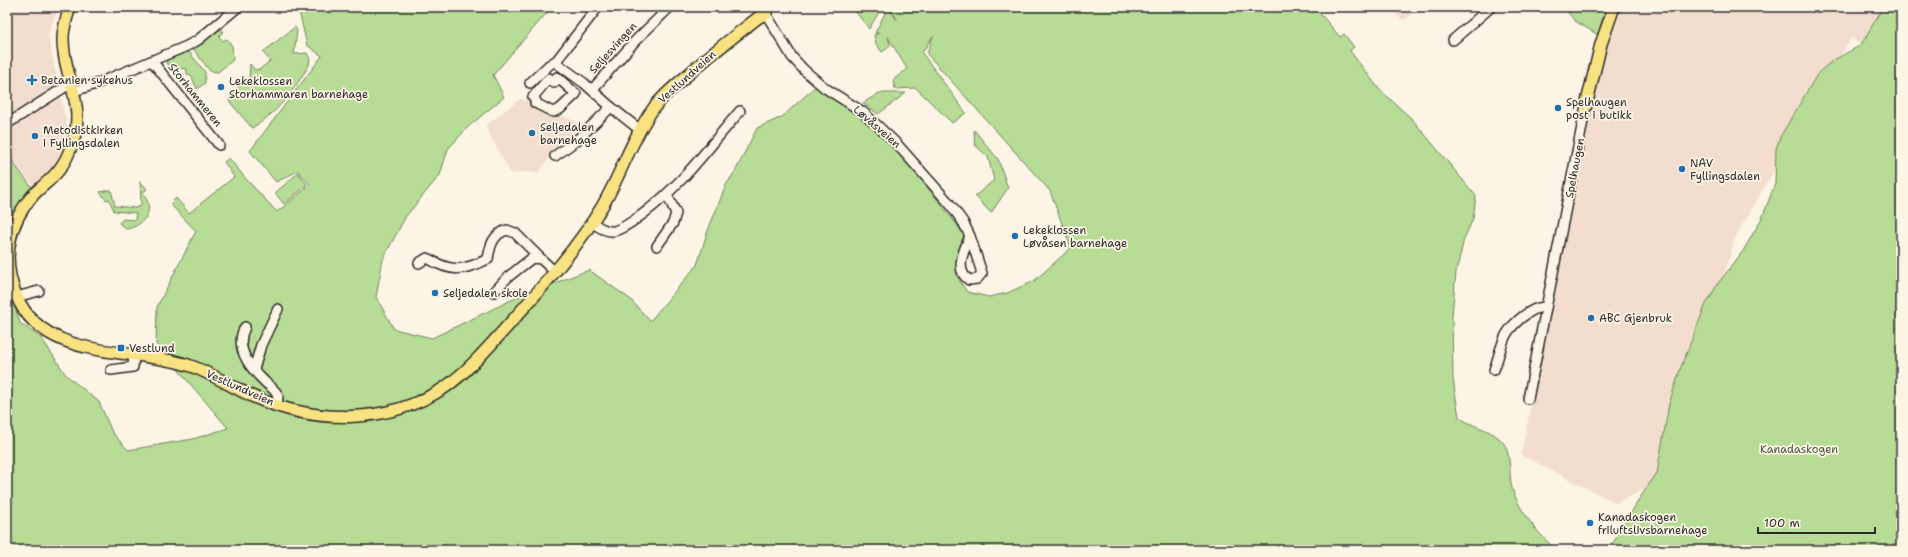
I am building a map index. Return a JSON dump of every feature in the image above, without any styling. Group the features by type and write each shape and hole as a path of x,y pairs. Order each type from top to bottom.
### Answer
{"main road":[{"name":"Vestlundveien","path":"70,7 63,36 64,55 78,112 76,134 60,169 32,197 12,228 7,249 8,272 16,297 34,321 47,332 60,340 88,347 134,354 190,366 255,398 315,415 356,417 396,410 428,397 450,384 475,362 554,271 592,222 618,176 640,130 654,107 674,86 765,11"},
{"name":"Spelhaugen","path":"1586,106 1601,44 1614,7"}],"street":[{"name":"Storhammeren","path":"73,88 96,84 198,40 238,7"},
{"path":"530,83 545,68 555,62 598,7"},
{"name":"Seljesvingen","path":"592,90 636,40 670,7"},
{"path":"1453,40 1491,7"},
{"name":"Løvåsveien","path":"765,11 792,57 825,88 863,112 896,143 950,204 963,222 970,236"},
{"name":"Storhammeren","path":"152,61 219,145"},
{"name":"Seljesvingen","path":"555,62 592,90 640,130"},
{"path":"558,77 576,94 554,112 535,103 536,101 533,97 549,78 554,83 558,77"},
{"path":"7,124 65,88 73,88"},
{"name":"Spelhaugen","path":"1528,399 1586,106"},
{"path":"555,156 577,140 611,107"},
{"path":"592,222 604,230 613,231 621,228 667,194 699,162 740,111"},
{"path":"657,246 673,223 676,213 667,194"},
{"path":"419,263 427,258 441,267 457,270 471,267 488,259 494,238 498,233 507,230 515,233 554,271"},
{"path":"494,292 508,277 529,260 532,258 540,259"},
{"path":"16,297 39,291"},
{"path":"1494,370 1506,335 1510,329 1527,314 1541,307 1546,307"},
{"path":"254,369 261,345 278,309"},
{"path":"246,327 242,339 242,350 245,358 278,395 277,405"},
{"path":"111,370 133,367 134,354"}],"shaded area":[{"name":"Betanien sykehus","path":"7,7 59,7 48,35 67,126 63,150 49,173 35,187 14,164 7,147"},
{"path":"1388,7 1420,7 1404,21"},
{"path":"1622,7 1901,7 1888,63 1851,38 1736,236 1658,483 1616,503 1521,455 1585,133 1608,43"},
{"name":"Seljedalen barnehage","path":"532,97 551,116 558,117 559,115 583,124 570,139 557,148 538,173 527,172 511,174 485,126 520,99 527,100"}],"green space":[{"path":"298,7 552,7 493,75 504,97 468,127 448,149 440,175 406,216 383,259 376,297 394,329 432,338 520,296 589,270 630,299 650,321 697,265 707,233 726,185 736,170 757,128 782,117 815,87 853,112 884,139 926,185 964,234 956,275 967,292 989,297 1007,293 1034,281 1071,248 1050,191 927,54 933,36 922,53 966,113 952,123 916,88 895,89 893,80 907,69 888,37 890,44 888,48 882,52 876,44 874,35 879,33 875,33 888,7 897,20 892,10 896,7 927,7 931,10 935,7 1313,7 1340,37 1344,34 1354,47 1350,51 1379,89 1412,119 1476,196 1473,219 1464,239 1456,272 1452,315 1453,379 1459,417 1495,435 1504,444 1507,450 1512,488 1519,505 1530,522 1557,550 7,550 7,284 20,323 42,339 66,375 99,402 112,432 128,450 193,439 228,428 156,344 157,307 196,231 170,204 176,198 189,213 234,177 224,162 229,158 246,179 277,212 310,185 298,171 276,182 250,151 322,56 307,45"},
{"path":"852,7 882,7 869,29"},
{"path":"1563,7 1606,7 1598,35 1575,21"},
{"name":"Kanadaskogen","path":"1883,7 1901,7 1901,550 1609,550 1641,496 1657,473 1669,404 1681,367 1706,304 1719,282 1743,251 1762,218 1775,184 1776,149 1780,137 1818,73 1832,61 1861,45"},
{"path":"295,27 297,31 294,54 307,53 310,59 309,65 278,108 252,128 229,101 231,93 249,78 250,64 255,70 259,70 270,61 263,52"},
{"path":"221,29 223,32 219,36 223,41 227,39 232,46 233,60 218,72 210,71 194,50 195,47"},
{"path":"185,52 189,52 205,72 205,83 197,89 191,75 187,74 187,69 175,68 166,63 168,59"},
{"path":"879,93 906,93 878,114 863,103"},
{"path":"974,130 998,159 1008,188 991,213 975,196 994,180 988,157 975,145"},
{"path":"7,147 14,164 34,190 7,228"},
{"path":"298,173 307,185 284,204 275,193"},
{"path":"140,181 147,189 143,192 148,203 148,212 146,217 139,224 126,229 119,223 123,219 135,220 136,213 114,211 109,199 106,200 100,192 111,190 115,206 135,208 141,206"}],"place":[{"name":"Betanien sykehus","path":"32,80"},
{"name":"Lekeklossen Storhammaren barnehage","path":"221,87"},
{"name":"Spelhaugen post i butikk","path":"1558,108"},
{"name":"Seljedalen barnehage","path":"532,133"},
{"name":"Metodistkirken i Fyllingsdalen","path":"35,136"},
{"name":"NAV Fyllingsdalen","path":"1682,169"},
{"name":"Lekeklossen Løvåsen barnehage","path":"1015,236"},
{"name":"Seljedalen skole","path":"435,293"},
{"name":"ABC Gjenbruk","path":"1591,318"},
{"name":"Vestlund","path":"121,348"},
{"name":"Kanadaskogen friluftslivsbarnehage","path":"1590,523"}]}
